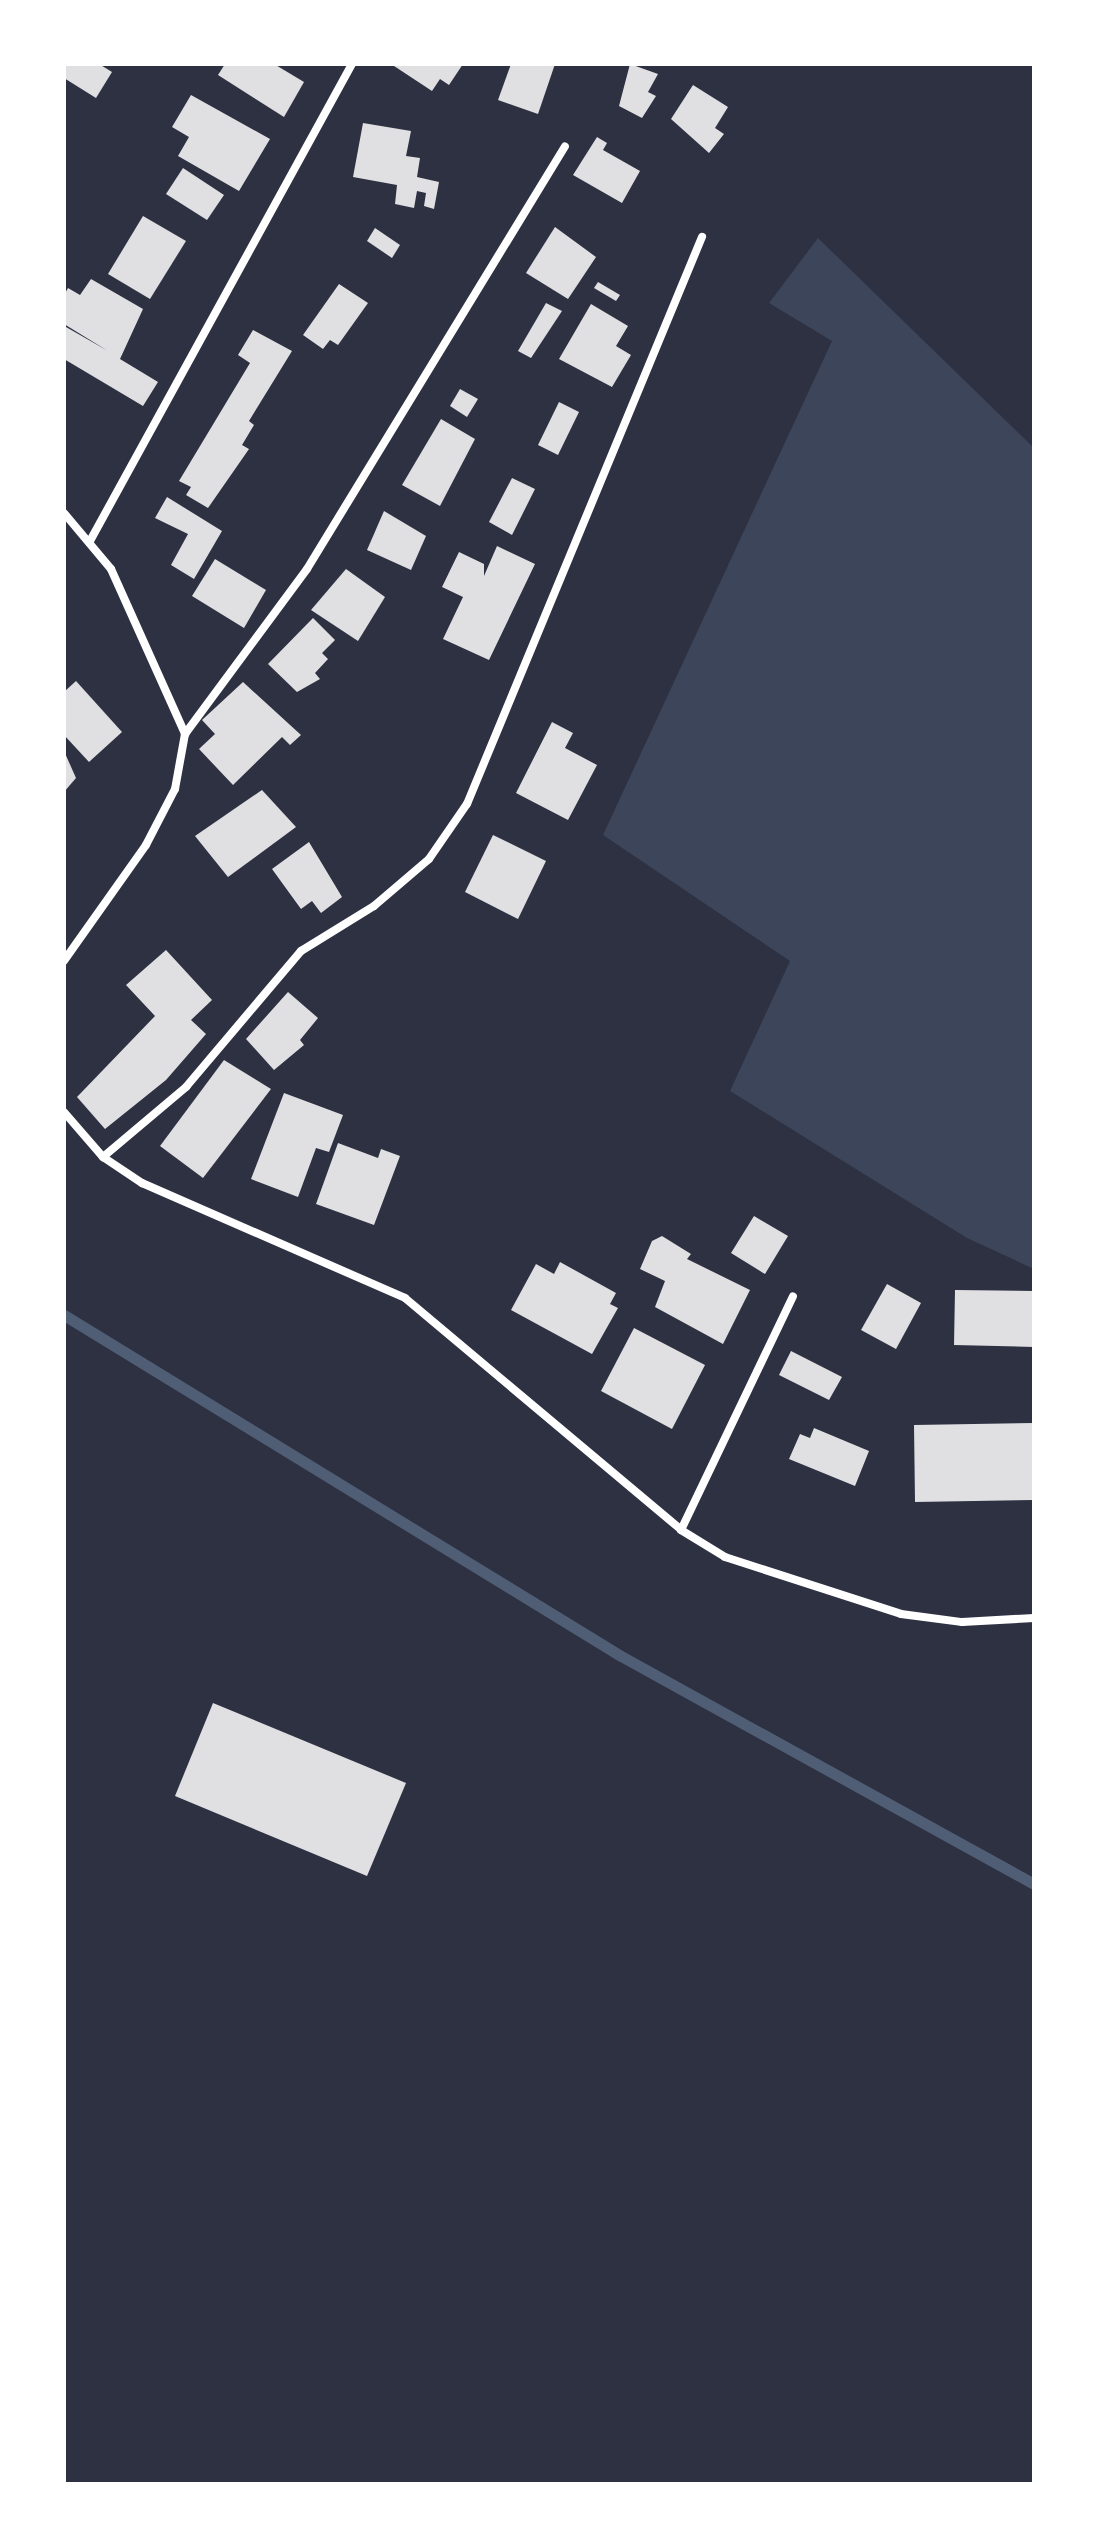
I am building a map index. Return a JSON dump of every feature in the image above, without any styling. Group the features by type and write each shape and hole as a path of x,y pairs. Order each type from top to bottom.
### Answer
{"street":[{"path":"90,541 352,64"},
{"path":"64,961 146,845 175,789 185,734 307,569 565,147"},
{"path":"103,1157 186,1087 301,951 374,906 429,859 467,804 702,237"},
{"path":"64,513 90,541 147,641 185,734"},
{"path":"64,1112 103,1157 142,1183 405,1298 681,1530 725,1557 901,1614 962,1622 1034,1618"},
{"path":"681,1530 793,1296"}],"shaded area":[{"path":"818,238 1034,448 1034,1269 967,1238 730,1091 790,961 603,835 832,341 769,303"}],"building":[{"path":"64,64 99,64 112,72 96,98 64,78"},
{"path":"225,64 274,64 304,82 284,117 218,75"},
{"path":"391,64 463,64 449,85 440,79 432,91"},
{"path":"511,64 555,64 538,114 498,100"},
{"path":"630,64 658,74 648,92 656,96 642,118 619,106"},
{"path":"693,85 728,107 715,128 724,134 709,153 671,119"},
{"path":"191,95 270,139 239,191 178,156 189,137 172,127"},
{"path":"363,123 411,131 406,156 420,158 417,177 439,182 434,209 424,206 426,193 417,191 414,208 395,204 397,185 353,177"},
{"path":"597,137 607,143 603,150 640,171 622,203 573,175"},
{"path":"183,168 224,195 207,220 166,194"},
{"path":"143,216 186,241 150,299 108,274"},
{"path":"555,227 596,257 568,299 526,273"},
{"path":"375,228 400,245 392,258 367,241"},
{"path":"91,279 143,309 120,359 158,382 143,406 64,359 66,327 108,351 64,324 64,295 68,288 80,295"},
{"path":"598,282 620,295 616,301 594,288"},
{"path":"339,284 368,303 338,345 330,340 323,349 303,335"},
{"path":"546,303 562,311 531,358 518,351"},
{"path":"591,304 628,326 616,346 631,355 612,387 559,359"},
{"path":"253,330 292,351 249,421 254,425 242,445 249,449 208,508 186,495 191,487 179,481 250,363 238,355"},
{"path":"460,389 478,399 467,417 450,406"},
{"path":"559,402 579,412 558,455 538,445"},
{"path":"441,419 475,439 440,506 402,485"},
{"path":"512,478 535,489 512,535 489,522"},
{"path":"167,497 222,531 194,579 171,565 188,534 155,518"},
{"path":"384,511 426,536 411,570 367,550"},
{"path":"497,546 535,564 489,660 443,639 463,597 442,587 459,552 484,564 484,576"},
{"path":"215,559 266,590 244,628 192,596"},
{"path":"346,569 385,597 358,641 311,610"},
{"path":"313,618 335,640 322,653 328,659 315,673 320,679 297,692 268,664"},
{"path":"76,681 122,732 89,762 64,735 64,692"},
{"path":"243,682 301,735 290,745 282,737 233,785 199,749 215,734 202,720"},
{"path":"552,722 573,733 565,748 597,765 568,820 516,793"},
{"path":"64,751 76,778 64,792"},
{"path":"262,790 296,827 228,877 195,836"},
{"path":"493,835 546,861 518,919 465,892"},
{"path":"309,842 342,897 321,913 312,901 301,909 272,869"},
{"path":"166,950 212,1000 191,1020 206,1034 166,1080 105,1129 77,1097 155,1016 126,985"},
{"path":"288,992 318,1018 300,1040 304,1045 274,1070 246,1039"},
{"path":"224,1060 271,1089 203,1178 160,1146"},
{"path":"284,1093 343,1115 329,1152 316,1148 298,1197 251,1179"},
{"path":"338,1143 378,1158 381,1149 400,1156 374,1225 316,1204"},
{"path":"754,1216 788,1236 765,1274 731,1253"},
{"path":"662,1236 691,1254 687,1259 750,1290 723,1344 655,1307 665,1281 640,1269 652,1241"},
{"path":"560,1262 616,1293 610,1304 618,1308 592,1354 511,1310 536,1264 554,1274"},
{"path":"887,1284 921,1303 896,1349 861,1330"},
{"path":"955,1290 1034,1291 1034,1347 954,1345"},
{"path":"634,1328 705,1365 672,1429 601,1391"},
{"path":"791,1351 842,1377 829,1400 779,1375"},
{"path":"1034,1423 1034,1500 915,1502 914,1425"},
{"path":"814,1428 869,1451 855,1486 789,1459 800,1434 810,1438"},
{"path":"213,1703 406,1783 367,1876 175,1796"}],"waterway":[{"path":"64,1315 621,1656 1034,1884"}]}
